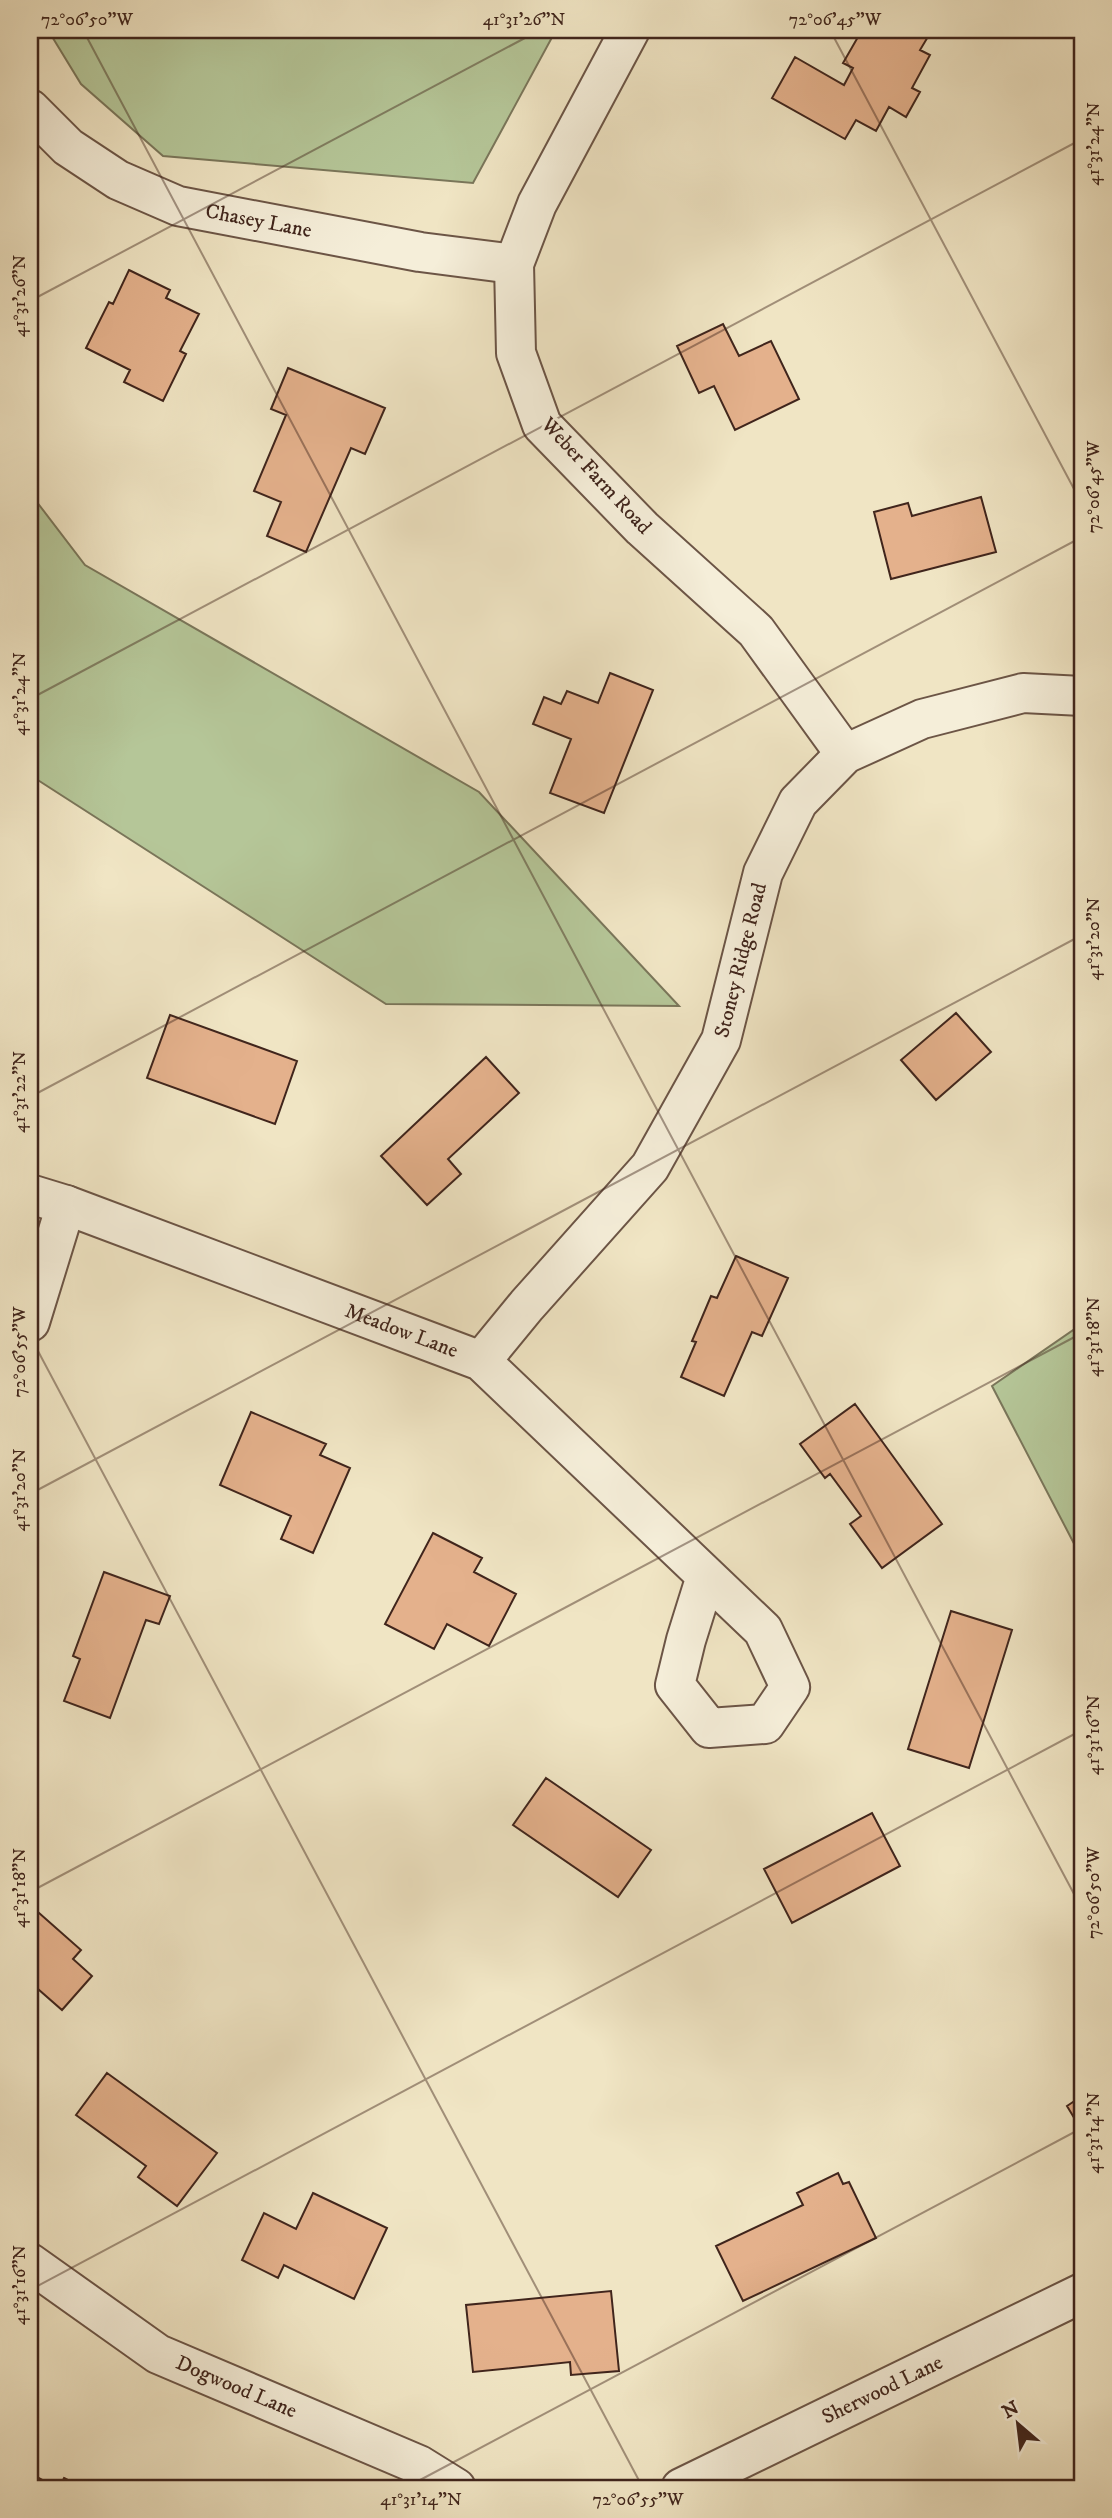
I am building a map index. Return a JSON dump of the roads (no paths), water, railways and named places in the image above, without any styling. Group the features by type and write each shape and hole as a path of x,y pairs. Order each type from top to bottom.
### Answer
{"street":[{"name":"Weber Farm Road","path":"630,30 537,204 514,264 516,353 542,425 642,528 756,631 845,754"},
{"name":"Chasey Lane","path":"30,108 68,147 118,180 177,206 420,252 514,264"},
{"name":"Stoney Ridge Road","path":"481,1361 650,1167 721,1040 763,873 798,802 845,754 922,719 1023,693 1082,696"},
{"name":"Meadow Lane","path":"30,1194 66,1205 481,1361 706,1576"},
{"path":"30,1322 66,1205"},
{"name":"Dogwood Lane","path":"30,2263 159,2354 419,2465 456,2488"},
{"name":"Sherwood Lane","path":"681,2488 1082,2293"}]}
